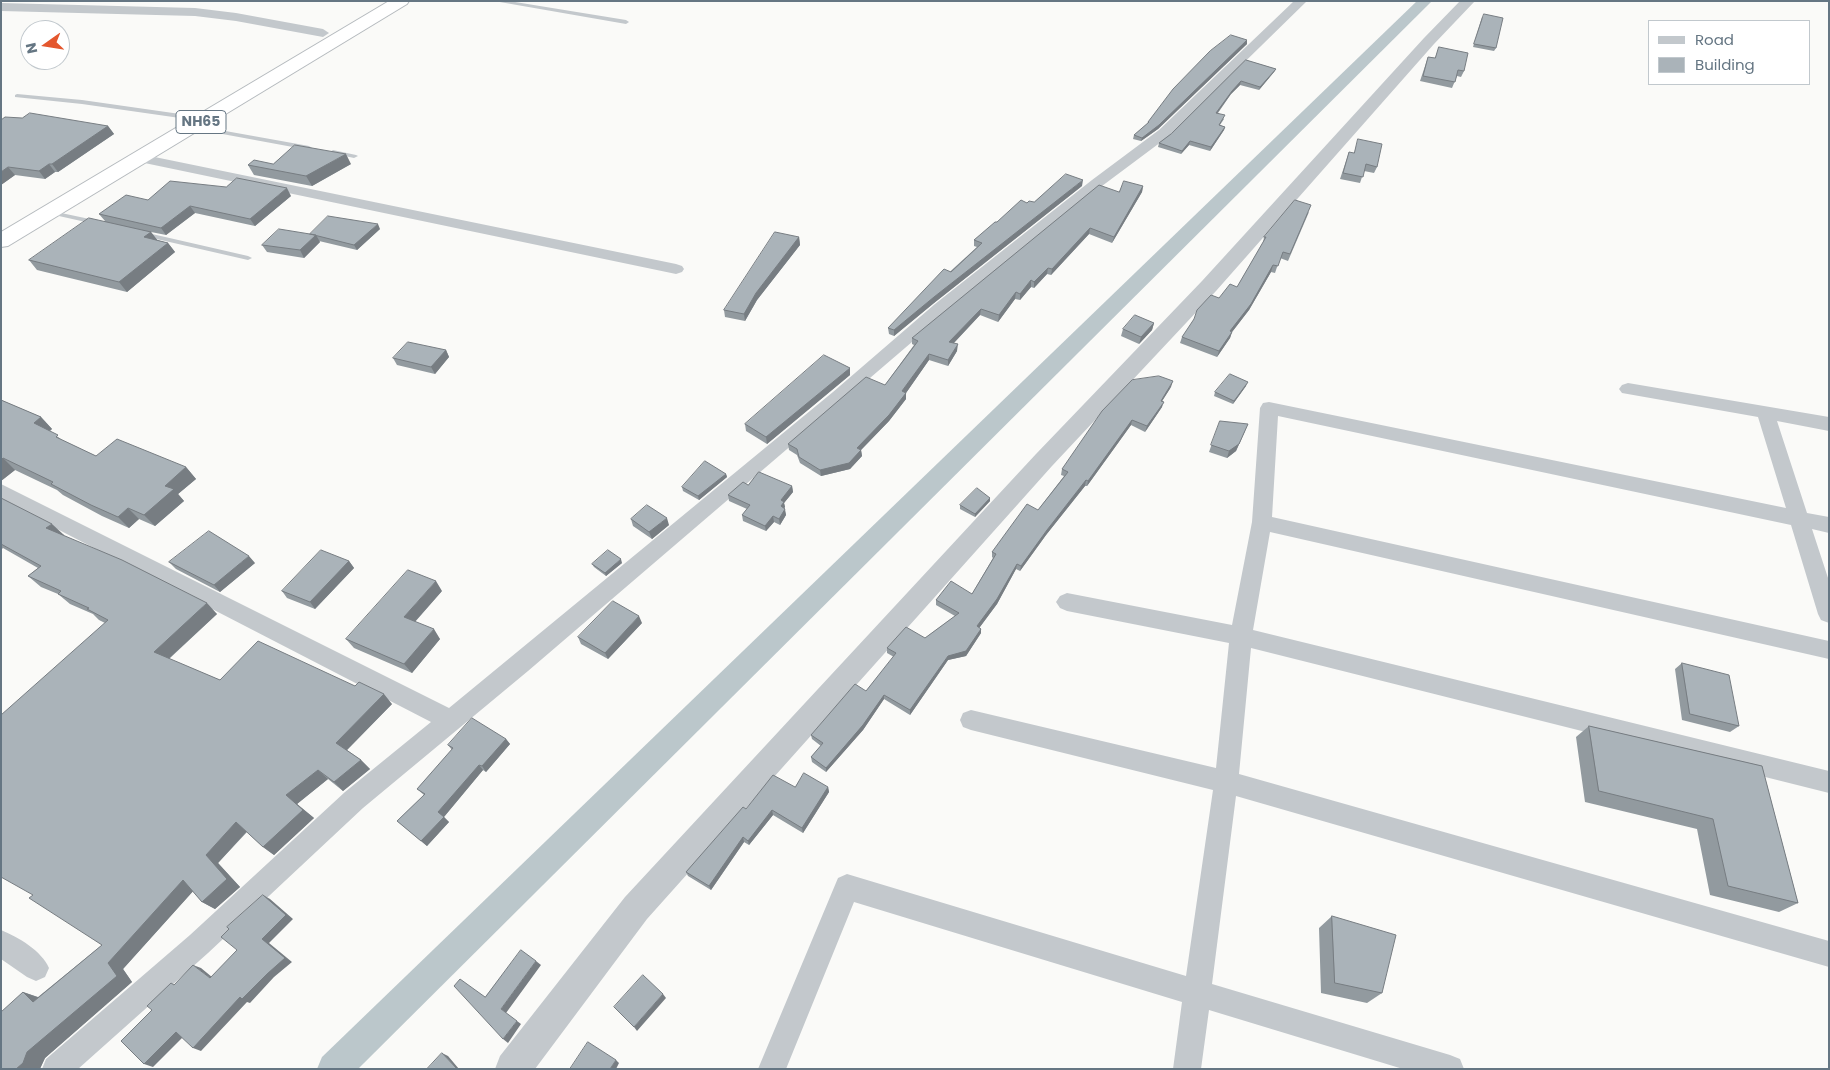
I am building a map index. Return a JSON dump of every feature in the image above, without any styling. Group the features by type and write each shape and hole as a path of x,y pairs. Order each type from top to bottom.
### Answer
{"highway":[{"name":"NH65","path":"1,241 140,158 186,121 375,1"},
{"name":"NH65","path":"1,220 186,121 401,1"}],"street":[{"path":"56,1069 199,944 354,800 839,396 940,308 1097,183 1164,133 1301,1"},
{"path":"513,1069 636,908 1044,460 1209,286 1429,40 1468,1"},
{"path":"1,7 195,12 236,17 323,33"},
{"path":"140,158 676,269"},
{"path":"1628,389 1829,424"},
{"path":"1186,1069 1226,782 1241,636 1262,522 1269,408 1829,524"},
{"path":"1765,412 1829,614"},
{"path":"1,491 451,721"},
{"path":"1262,522 1829,650"},
{"path":"1067,602 1241,636 1829,782"},
{"path":"971,720 1226,782 1829,954"},
{"path":"772,1069 848,886 1450,1069"},
{"path":"1,944 36,968"}],"lane":[{"path":"497,1 626,22"},
{"path":"17,96 82,102 186,121 316,149"},
{"path":"325,151 354,156"},
{"path":"50,212 107,225"},
{"path":"135,232 248,258"}],"building":[{"path":"1484,14 1503,18 1496,48 1474,44"},
{"path":"1231,35 1247,40 1159,125 1142,138 1134,135 1149,122 1173,89 1210,51"},
{"path":"1439,47 1468,53 1464,71 1458,70 1455,82 1423,76 1428,57 1435,58"},
{"path":"1246,60 1276,69 1260,87 1241,81 1232,91 1216,113 1225,115 1219,125 1225,127 1211,147 1190,141 1182,151 1159,143 1171,134"},
{"path":"30,113 108,126 39,171 8,167 1,172 1,120 5,117 22,118"},
{"path":"1358,139 1382,144 1377,167 1366,164 1363,177 1343,173 1349,152 1354,153"},
{"path":"295,145 346,154 306,176 248,165 254,160 273,164"},
{"path":"1066,174 1083,180 894,330 888,328 944,269 951,272 982,243 974,240 1021,200 1027,203 1029,201 1034,202"},
{"path":"237,178 287,188 250,219 190,206 161,228 99,214 126,195 148,200 170,181 226,187"},
{"path":"1124,181 1143,186 1114,237 1090,228 1052,269 1048,268 1034,282 1031,280 1020,294 1016,292 999,315 981,309 949,342 958,344 948,360 929,354 902,391 906,393 889,415 857,448 861,450 849,463 820,470 799,457 797,449 788,444 866,377 885,385 918,341 912,338 1099,185 1119,192"},
{"path":"1295,200 1311,205 1290,254 1283,252 1278,266 1273,265 1251,304 1230,331 1232,332 1219,351 1182,337 1194,319 1197,310 1211,295 1219,298 1230,284 1237,287 1266,237 1264,237"},
{"path":"328,216 378,224 354,245 310,234"},
{"path":"89,218 151,232 144,237 168,243 119,282 29,260"},
{"path":"279,229 316,235 300,250 262,245"},
{"path":"775,232 799,237 756,293 744,314 724,310"},
{"path":"1135,315 1154,323 1141,337 1123,329"},
{"path":"408,342 446,350 431,367 393,358"},
{"path":"824,355 850,368 766,437 745,424"},
{"path":"1230,374 1248,382 1234,401 1215,392"},
{"path":"1159,376 1173,381 1161,401 1164,402 1147,426 1132,420 1088,481 1086,480 1021,566 1017,564 997,599 977,626 981,629 966,651 948,656 910,710 884,695 863,725 826,768 811,757 823,743 811,735 855,684 866,691 896,653 887,648 906,627 925,638 959,613 936,600 951,581 972,594 996,554 992,552 1027,504 1038,510 1068,472 1062,469 1102,411 1132,380"},
{"path":"1,400 41,417 34,423 58,435 56,437 96,456 117,439 186,467 165,486 174,489 144,515 128,508 118,517 51,484 53,482 3,458 1,460"},
{"path":"1220,421 1248,424 1239,444 1229,451 1211,445"},
{"path":"705,461 726,474 698,496 682,487"},
{"path":"759,472 792,486 781,500 784,502 781,506 785,509 779,519 773,516 765,526 742,515 750,505 728,495 743,482 748,485"},
{"path":"977,488 990,498 975,514 960,505"},
{"path":"1,498 52,524 46,528 122,560 207,603 154,652 220,680 258,641 355,686 359,682 384,694 336,743 361,760 334,782 318,770 286,795 303,810 263,847 236,822 206,855 227,879 202,902 183,880 108,963 117,976 27,1052 23,1063 16,1069 1,1069 1,1012 23,992 33,1002 102,945 29,898 33,895 1,877 1,715 108,620 87,609 89,608 58,594 61,591 28,576 41,566 1,544"},
{"path":"647,505 667,518 649,532 631,519"},
{"path":"209,531 249,556 214,585 169,562"},
{"path":"321,550 349,561 310,602 282,591"},
{"path":"608,550 621,559 605,573 592,564"},
{"path":"408,570 436,581 404,617 434,629 404,664 346,639"},
{"path":"613,601 639,616 605,653 578,637"},
{"path":"1682,663 1729,675 1739,726 1690,714"},
{"path":"472,718 506,739 482,766 479,765 438,812 444,817 421,841 397,821 425,794 417,789 453,748 448,745"},
{"path":"1589,726 1762,766 1798,903 1728,886 1713,819 1599,791"},
{"path":"804,773 828,787 802,828 772,810 748,841 743,837 709,886 686,872 743,807 746,809 773,775 795,787"},
{"path":"263,895 286,915 262,939 285,958 242,999 240,997 193,1048 176,1032 144,1064 121,1041 152,1010 147,1006 171,983 174,985 193,965 210,978 237,950 221,937 229,929 227,927"},
{"path":"1332,916 1396,935 1382,993 1335,983"},
{"path":"521,950 536,961 501,1009 517,1021 503,1039 454,986 460,979 485,997"},
{"path":"643,975 663,994 634,1027 614,1007"},
{"path":"588,1042 616,1060 610,1069 570,1069"},
{"path":"442,1053 457,1069 427,1069"}],"waterway":[{"path":"334,1069 1425,1"}]}
